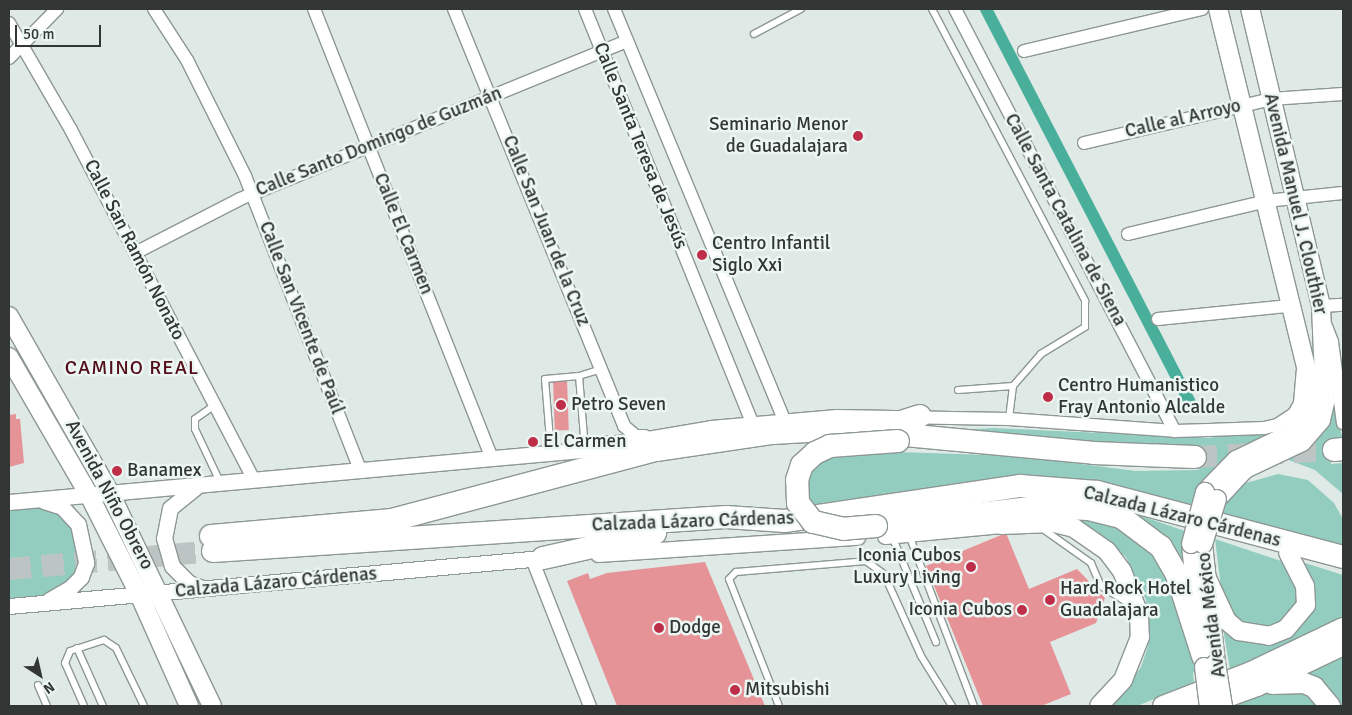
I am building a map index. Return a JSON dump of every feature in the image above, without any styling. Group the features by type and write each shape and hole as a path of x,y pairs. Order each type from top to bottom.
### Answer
{"highway":[{"path":"872,432 920,416"},
{"name":"Calzada Lázaro Cárdenas","path":"1195,457 952,440 841,429 717,439 656,450 392,520 212,544 726,516 785,521 1020,486 1097,492 1343,557"},
{"path":"589,449 717,439"},
{"path":"952,440 830,446 814,453 802,465 797,480 798,503 813,522 844,529 884,531 971,527"},
{"path":"884,531 1002,509 1089,510 1121,517 1161,547 1177,575 1208,662"},
{"path":"1002,524 1089,510"},
{"path":"537,558 726,516"},
{"path":"1240,531 1288,553 1343,569"}],"main road":[{"name":"Avenida Manuel J. Clouthier","path":"1218,9 1266,201 1306,374"},
{"name":"Avenida Manuel J. Clouthier","path":"1250,9 1322,311 1325,402"},
{"name":"Avenida Niño Obrero","path":"9,316 110,493 160,592 212,706"},
{"name":"Avenida Niño Obrero","path":"9,357 89,495 139,594 189,706"},
{"name":"Avenida México","path":"1223,706 1208,662 1197,544 1211,496 1236,460 1292,433 1307,418 1311,406 1306,374"},
{"name":"Avenida México","path":"1211,496 1245,469 1302,442 1321,420 1325,402"},
{"path":"1002,524 1054,523 1092,537 1122,571 1136,607 1140,638 1133,661 1123,680 1099,706"},
{"name":"Avenida México","path":"1197,544 1205,574 1209,706"},
{"path":"1205,574 1227,621 1239,631 1269,636 1286,629 1306,605 1305,586 1288,553"},
{"path":"1163,706 1251,672 1343,628"},
{"path":"1200,706 1257,686 1343,645"},
{"path":"1257,686 1304,683 1323,695 1330,706"}],"street":[{"path":"9,58 57,9"},
{"name":"Calle San Vicente de Paúl","path":"154,9 213,110 252,194 360,470"},
{"name":"Calle El Carmen","path":"314,9 492,459"},
{"name":"Calle San Juan de la Cruz","path":"454,9 603,369 624,426 636,436 650,437"},
{"name":"Calle Santa Teresa de Jesús","path":"585,9 752,423"},
{"name":"Calle Santa Teresa de Jesús","path":"614,9 784,419"},
{"name":"Calle Santa Catalina de Siena","path":"955,9 1176,431"},
{"path":"1024,51 1202,9"},
{"name":"Calle San Ramón Nonato","path":"9,23 135,253 254,480"},
{"name":"Calle Santo Domingo de Guzmán","path":"135,253 252,194 628,41"},
{"name":"Calle al Arroyo","path":"1084,143 1272,99 1343,94"},
{"path":"1128,234 1266,201 1296,196 1343,193"},
{"path":"1343,305 1322,311 1332,342 1343,423"},
{"path":"1158,320 1289,306"},
{"path":"9,502 589,449 650,437 784,419 920,416 1009,419 1176,431 1277,426 1294,414 1300,403 1306,374"},
{"path":"200,485 183,494 170,508 164,538 168,557 178,574 204,589"},
{"path":"39,499 62,508 78,524 86,563 81,577 70,588 43,603"},
{"name":"Calzada Lázaro Cárdenas","path":"9,606 537,558 884,531 908,534 1002,524"},
{"path":"537,558 590,706"}],"lane":[{"path":"754,34 801,9"},
{"path":"932,9 1085,301 1085,327 1041,354 1013,386 1009,419"},
{"path":"551,453 545,378 579,376 603,369"},
{"path":"579,376 589,449"},
{"path":"958,390 1013,386"},
{"path":"215,405 195,419 196,429 220,482"},
{"path":"1028,523 1052,532 1091,563 1101,586 1136,607"},
{"path":"884,531 936,642"},
{"path":"908,534 974,706"},
{"path":"779,706 729,578 736,572 866,561 884,574 921,656 952,706"},
{"path":"84,706 66,663 70,651 104,640 116,648 144,706"},
{"path":"77,648 102,706"},
{"path":"38,686 47,706"}],"green space":[{"path":"1334,410 1343,439 1329,441 1331,464 1343,463 1343,494 1315,470 1286,459 1316,442"},
{"path":"994,428 1207,438 1289,429 1284,434 1241,446 1223,460 1205,479 1189,507 1096,483 1018,477 821,503 825,520 1026,495 1095,500 1185,531 1188,578 1170,547 1157,532 1132,517 1106,510 1040,504 838,526 824,524 814,517 804,499 805,475 823,456 836,450 1018,456 1136,471 1199,470 1198,448 1134,449 959,430"},
{"path":"1278,474 1308,480 1334,503 1343,519 1343,549 1220,516 1232,493 1246,483"},
{"path":"46,506 63,512 82,544 77,576 53,595 9,599 9,510"},
{"path":"1062,517 1091,517 1136,532 1172,577 1200,670 1193,672 1194,683 1137,706 1113,706 1141,667 1148,646 1146,600 1126,557 1088,526"},
{"path":"1215,539 1287,563 1302,600 1277,630 1249,628 1235,618 1221,587"},
{"path":"1302,562 1343,575 1343,619 1259,659 1230,669 1222,623 1294,631 1306,619 1313,590"},
{"path":"1343,652 1343,706 1340,706 1299,675"},
{"path":"1297,687 1325,706 1233,706 1270,689"}],"building":[{"name":"Petro Seven","path":"553,379 567,379 569,430 555,430"},
{"path":"16,414 16,419 20,419 24,463 9,467 9,415"},
{"name":"Iconia Cubos","path":"1006,533 1029,589 1077,569 1105,598 1096,623 1050,642 1071,694 1041,706 983,706 926,566"},
{"name":"Dodge","path":"705,562 765,706 617,706 567,581 588,573 590,579 607,573"}],"waterway":[{"path":"986,9 1192,407"}],"tunnel":[{"path":"1195,457 1334,450"},
{"path":"9,569 213,551"}],"place":[{"name":"Seminario Menor de Guadalajara","path":"858,136"},
{"name":"Centro Infantil Siglo Xxi","path":"702,255"},
{"name":"Centro Humanistico Fray Antonio Alcalde","path":"1048,397"},
{"name":"Petro Seven","path":"561,405"},
{"name":"El Carmen","path":"533,442"},
{"name":"Banamex","path":"117,471"},
{"name":"Iconia Cubos Luxury Living","path":"971,567"},
{"name":"Hard Rock Hotel Guadalajara","path":"1050,600"},
{"name":"Iconia Cubos","path":"1022,610"},
{"name":"Dodge","path":"659,628"},
{"name":"Mitsubishi","path":"735,690"}],"district":[{"name":"CAMINO REAL","path":"132,367"}]}
